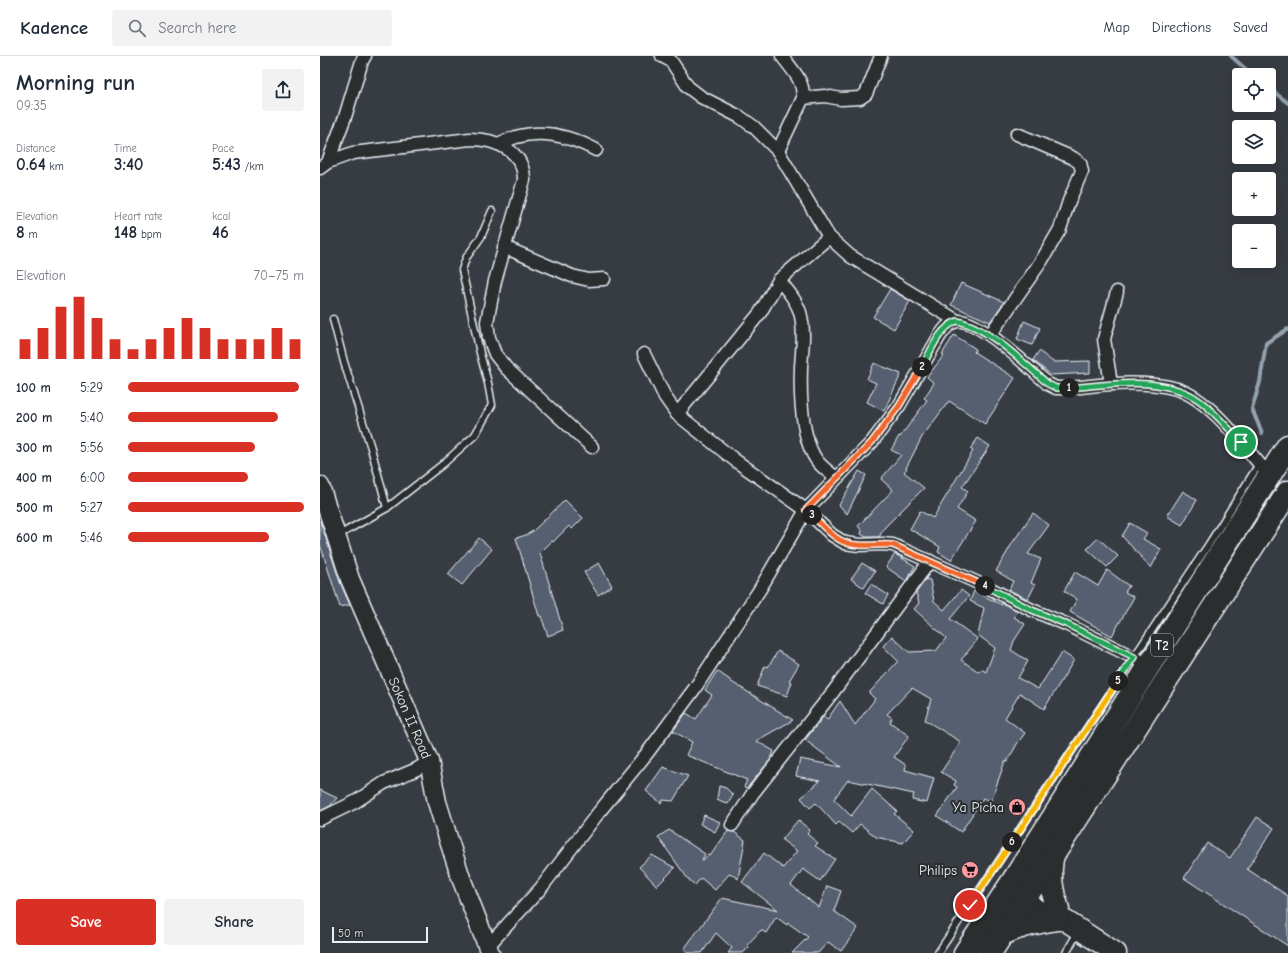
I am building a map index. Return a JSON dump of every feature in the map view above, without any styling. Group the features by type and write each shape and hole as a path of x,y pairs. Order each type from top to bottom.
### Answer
{"highway":[{"name":"T2","path":"990,953 1002,934 1020,888 1051,819 1141,661 1265,470 1288,446"},
{"name":"T2","path":"965,953 1020,888 1052,858 1288,492"},
{"path":"1051,819 1068,833"},
{"path":"1002,934 1042,921 1065,919 1053,896 1050,884 1052,858"}],"main road":[{"path":"1020,888 1116,953"}],"street":[{"path":"324,165 345,117 362,61 365,56"},
{"path":"662,56 671,61 688,87 701,97 750,123 778,151 829,237 850,256 957,321 966,323 990,335 1048,384 1056,388 1111,384 1155,385 1178,390 1198,399 1230,430 1265,470"},
{"path":"778,151 803,98 804,90 801,82 782,56"},
{"path":"803,98 825,96 841,99 860,98 866,94 881,56"},
{"path":"498,144 516,137 536,134 562,136 581,142 596,150"},
{"path":"990,335 1042,260 1060,229 1069,201 1082,171 1080,163 1073,158 1017,134"},
{"path":"324,165 353,153 470,139 484,139 498,144 508,149 517,158 522,164 524,180 495,281 487,322 489,338 495,354 506,368 592,447"},
{"path":"677,414 760,313 779,280 829,237"},
{"path":"504,247 572,276 589,280 604,280"},
{"path":"779,280 794,300 801,314 804,329 801,367 802,411 811,449 817,462 836,478"},
{"path":"1111,384 1104,339 1117,292"},
{"path":"489,950 541,888 599,812 648,752 695,688 760,589 806,510 872,442 899,406 939,337 946,328 957,321"},
{"path":"644,354 665,398 677,414 736,461 806,510 832,535 845,543 859,545 893,545 987,587 1032,610 1068,625 1141,661"},
{"name":"Sokon II Road","path":"320,486 350,579 428,761 437,802 450,844 461,878 489,950"},
{"path":"732,825 753,793 834,692 930,561"},
{"path":"320,819 355,802 384,783 416,769 428,761"}],"lane":[{"path":"336,536 387,508 443,464 475,435 492,405 462,270 466,258 481,236 492,211"},
{"path":"333,319 387,508"},
{"path":"938,953 1141,661"},
{"path":"1065,919 1066,953"}],"building":[{"path":"961,283 1004,302 990,322 951,305"},
{"path":"890,289 910,301 894,329 873,317"},
{"path":"1024,321 1040,328 1032,345 1017,339"},
{"path":"954,335 976,349 974,352 1015,378 985,424 949,401 922,437 904,472 924,488 885,527 879,537 866,537 861,534 862,531 858,526 893,490 881,479 901,455 891,450 899,436 900,437 927,400 924,398 934,383 927,377 944,355 942,354"},
{"path":"1039,351 1053,362 1090,361 1090,373 1051,375 1033,360"},
{"path":"874,363 901,374 884,411 867,402 876,383 867,379"},
{"path":"978,438 990,446 962,487 968,491 957,509 976,521 951,560 938,552 940,547 910,529 920,511 933,518 973,451 970,449"},
{"path":"859,471 866,475 847,514 839,505"},
{"path":"1183,491 1197,500 1182,525 1167,516"},
{"path":"565,500 583,518 572,529 569,526 540,553 563,630 548,636 541,616 539,616 516,538 533,531"},
{"path":"1033,513 1049,525 1028,554 1041,559 1031,583 1035,585 1028,599 1009,590 1013,581 996,571 1013,542"},
{"path":"320,520 340,582 350,605 340,607 320,544"},
{"path":"1130,523 1147,533 1143,539 1161,549 1151,568 1122,536"},
{"path":"479,538 492,549 462,585 448,574"},
{"path":"1098,538 1118,556 1107,567 1087,549"},
{"path":"895,554 915,566 906,581 886,567"},
{"path":"599,563 612,586 598,595 584,572"},
{"path":"862,563 875,571 864,588 851,579"},
{"path":"1107,570 1129,586 1125,592 1134,597 1112,636 1070,612 1077,599 1064,591 1075,572 1098,586"},
{"path":"926,579 930,580 934,601 944,610 961,590 969,596 950,619 978,639 961,660 979,672 981,669 986,672 995,648 978,635 984,608 970,601 974,591 1018,611 1014,617 1025,624 1014,641 1011,650 1028,661 1018,678 1038,689 1062,652 1074,660 1044,709 1020,693 1005,718 1025,733 1007,762 1005,761 991,801 983,798 961,832 937,816 957,787 954,785 956,781 941,772 961,742 925,720 931,699 912,688 887,714 892,718 890,722 909,736 894,757 906,765 905,770 934,778 927,803 912,800 914,794 848,780 834,799 851,816 872,789 897,811 894,814 914,830 903,843 876,837 860,824 852,833 839,822 836,825 816,803 810,808 801,798 820,781 796,776 800,759 841,767 805,740 824,716 827,720 840,701 855,725 875,699 869,693 898,661 883,646 892,636 909,652 936,651 946,638 914,609 919,603 916,593"},
{"path":"871,584 888,595 883,604 865,593"},
{"path":"778,651 799,664 789,681 792,682 787,696 757,686 765,666 768,667"},
{"path":"717,671 730,681 793,720 756,741 774,751 770,760 747,788 744,787 747,780 686,755 692,742 673,731 686,713 696,719 712,695 705,690"},
{"path":"663,767 688,776 673,801 663,800 661,803 646,791"},
{"path":"719,786 726,788 733,795 728,804 717,799"},
{"path":"320,790 337,798 330,806 320,811"},
{"path":"704,815 720,822 715,832 700,824"},
{"path":"1257,817 1274,828 1247,869 1288,896 1288,946 1184,878 1207,843 1230,858"},
{"path":"798,820 810,830 807,834 818,843 815,846 835,859 820,881 803,869 791,885 819,908 827,886 841,891 834,911 858,928 841,951 828,942 818,953 792,953 808,937 788,923 787,925 776,917 766,933 761,930 747,945 749,947 743,953 728,953 732,948 716,933 702,953 690,953 684,949 722,898 778,910 742,882 764,853 783,868 797,851 782,840"},
{"path":"669,830 705,854 702,860 708,855 710,856 728,831 734,832 745,840 738,879 730,873 715,890 701,878 695,885 688,879 658,837"},
{"path":"652,855 675,868 657,886 639,867"}],"waterway":[{"path":"1231,56 1244,68"},
{"path":"1276,94 1288,103"},
{"path":"1262,433 1252,409 1260,382 1266,343 1288,329"}],"place":[{"name":"Ya Picha","path":"1017,807"},
{"name":"Philips","path":"970,870"}],"route":[{"path":"970,905 1134,657 1068,625 1032,610 987,587 893,545 859,545 845,543 832,535 806,510 872,442 899,406 939,337 946,328 957,321 966,323 990,335 1048,384 1056,388 1065,389 1111,384 1142,384 1178,390 1198,399 1241,442"}]}
